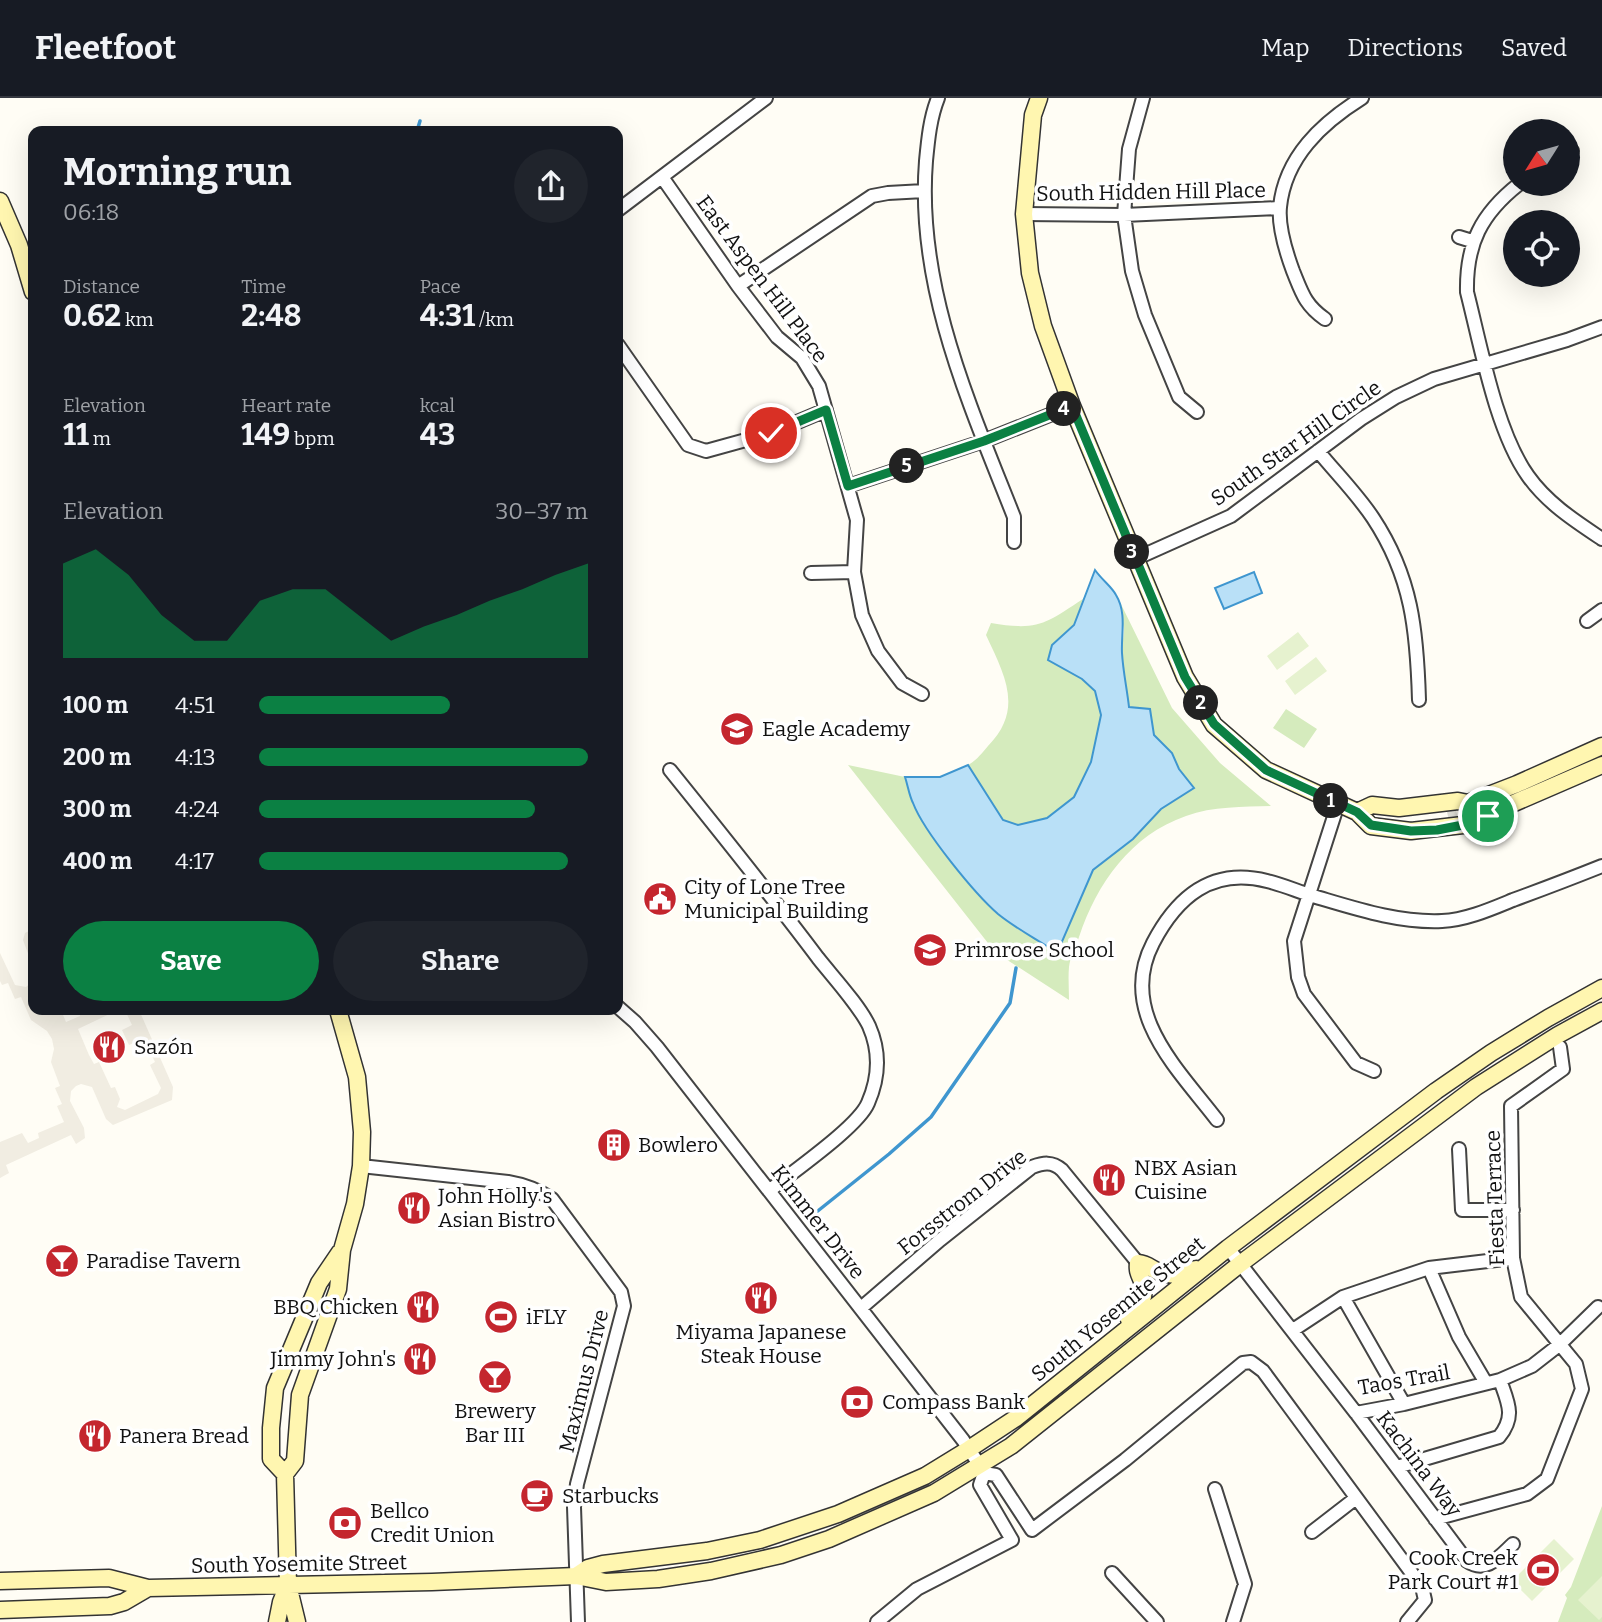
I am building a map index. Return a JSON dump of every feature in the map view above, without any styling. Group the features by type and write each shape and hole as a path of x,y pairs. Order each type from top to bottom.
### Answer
{"main road":[{"path":"1039,98 1033,115 1024,214 1030,273 1042,326 1072,406 1185,677 1214,724 1266,770 1357,812 1371,825 1449,814 1602,746"},
{"path":"0,201 19,245 28,275"},
{"path":"1449,814 1474,821 1602,765"},
{"path":"1357,812 1372,806 1407,818 1458,801 1449,814"},
{"path":"1449,814 1474,821"},
{"name":"South Yosemite Street","path":"576,1576 588,1568 603,1564 707,1551 792,1531 880,1497 925,1476 1016,1418 1228,1248 1491,1053 1602,988"},
{"name":"South Yosemite Street","path":"0,1581 112,1578 148,1588 576,1576 606,1582 711,1571 781,1555 829,1539 934,1493 980,1466 1052,1415 1240,1264 1476,1087 1524,1055 1602,1011"},
{"path":"297,1622 288,1585 285,1474 295,1461 300,1395 338,1289 342,1250 355,1204 361,1166 362,1132 358,1085 344,1015"},
{"path":"285,1474 271,1459 275,1388 319,1283 342,1250"},
{"path":"1112,1341 1140,1307 1144,1289 1137,1271 1138,1263 1147,1264 1156,1271 1170,1275 1205,1266"},
{"path":"312,1356 308,1338 322,1298 319,1283"},
{"path":"292,1349 298,1360 288,1445 295,1456"},
{"path":"277,1622 288,1585"},
{"name":"South Yosemite Street","path":"0,1610 110,1606 124,1602 148,1588"}],"street":[{"path":"623,206 765,98"},
{"path":"938,98 929,135 924,191 932,276 957,368 1014,517 1014,542"},
{"path":"1143,98 1129,149 1124,215 1132,271 1145,316 1179,397 1197,412"},
{"path":"1325,319 1310,308 1301,290 1286,251 1279,208 1287,180 1315,132 1362,98"},
{"name":"East Aspen Hill Place","path":"662,177 738,286 777,337 802,358 819,386 857,520 853,572 862,615 878,651 902,683 922,694"},
{"path":"738,286 872,196 924,191"},
{"path":"1504,196 1472,241 1467,269 1468,292 1506,434 1528,476 1565,514 1602,539"},
{"name":"South Hidden Hill Place","path":"1024,214 1124,215 1279,208"},
{"path":"1459,237 1472,241"},
{"name":"South Star Hill Circle","path":"1135,559 1231,516 1361,419 1396,397 1434,379 1602,327"},
{"path":"623,352 688,445 706,451 771,433 826,410"},
{"path":"848,486 984,441 1072,406"},
{"path":"1318,451 1372,517 1400,569 1412,607 1417,642 1419,700"},
{"path":"811,573 853,572"},
{"path":"1587,621 1602,610"},
{"path":"670,770 782,909 868,1024 875,1045 877,1076 867,1106 856,1121 769,1191"},
{"path":"1338,804 1294,942 1298,977 1304,995 1356,1063 1374,1071"},
{"path":"1217,1119 1160,1045 1146,1018 1142,979 1148,953 1165,920 1180,902 1204,886 1222,879 1254,878 1391,918 1443,921 1480,913 1602,866"},
{"name":"Kimmer Drive","path":"623,1011 657,1047 861,1308 980,1466"},
{"name":"Fiesta Terrace","path":"1435,1519 1527,1494 1548,1479 1582,1389 1576,1364 1521,1297 1513,1258 1511,1106 1563,1069 1560,1047"},
{"path":"1459,1149 1462,1210 1513,1210"},
{"name":"Forsstrom Drive","path":"861,1308 949,1233 1032,1167 1042,1163 1050,1163 1062,1170 1138,1263"},
{"name":"Maximus Drive","path":"361,1166 524,1184 538,1190 552,1199 621,1292 624,1306 577,1484 574,1507 578,1622"},
{"name":"Taos Trail","path":"1228,1248 1356,1413 1500,1380 1532,1366 1559,1345 1598,1307"},
{"path":"1293,1330 1343,1297 1429,1268 1513,1258"},
{"path":"1429,1268 1459,1337 1486,1383"},
{"name":"Kachina Way","path":"1343,1297 1404,1404"},
{"path":"877,1622 917,1589 1012,1540 980,1485 984,1474 996,1475 1032,1530 1125,1460 1243,1363 1251,1362 1263,1371 1422,1587 1425,1600 1408,1622"},
{"path":"1397,1468 1499,1437 1506,1428 1511,1410 1500,1380"},
{"name":"Kachina Way","path":"1356,1413 1467,1561 1475,1566 1487,1566 1513,1544"},
{"path":"1215,1489 1245,1584 1233,1622"},
{"path":"1312,1532 1356,1498"},
{"path":"1112,1573 1157,1622"}],"green space":[{"path":"1116,594 1172,708 1220,763 1271,806 1207,810 1186,816 1166,824 1133,848 1106,880 1087,917 1070,963 1069,1000 995,952 848,765 905,777 913,805 941,849 996,913 1022,932 1060,944 1093,870 1133,839 1161,809 1194,788 1179,769 1172,753 1154,735 1150,709 1129,708 1122,653 1124,629"},
{"path":"1083,599 1074,625 1052,645 1095,691 1101,715 1091,762 1074,797 1047,818 1018,825 1003,820 968,765 979,757 999,732 1006,719 1008,705 1004,678 986,635 991,623 1031,626 1050,620"},
{"path":"1298,632 1309,646 1277,670 1267,656"},
{"path":"1316,657 1327,671 1295,695 1285,681"},
{"path":"1286,709 1317,729 1304,748 1273,728"},
{"path":"1602,1506 1602,1622 1558,1622 1567,1598 1565,1595 1571,1587"},
{"name":"Cook Creek Park Court #1","path":"1554,1539 1574,1559 1532,1601 1512,1581"},
{"path":"1602,1576 1602,1617 1599,1620 1578,1600"}],"shaded area":[{"path":"28,932 28,954 23,940"},
{"path":"0,953 15,985 28,985 28,1013 21,997 15,999 8,983 2,985"},
{"path":"29,1015 63,1015 66,1022 80,1015 107,1015 78,1029 94,1064 99,1062 111,1088 115,1087 120,1099 117,1107 125,1110 158,1094 161,1088 150,1065 155,1062 147,1045 141,1047 138,1041 129,1045 122,1030 132,1025 127,1015 141,1015 173,1087 172,1100 113,1125 106,1119 92,1087 81,1084 76,1086 71,1091 70,1101 84,1128 85,1138 76,1144 71,1135 6,1165 9,1173 0,1178 0,1142 22,1133 28,1143 39,1138 38,1133 64,1122 57,1106 62,1104 55,1088 60,1086 51,1062 54,1049 52,1039 47,1031 31,1020"}],"water":[{"path":"1095,570 1114,592 1121,609 1123,660 1129,707 1150,709 1154,735 1172,753 1179,769 1194,788 1161,809 1133,839 1093,870 1061,944 1048,947 998,914 964,878 919,815 910,797 905,777 940,777 968,765 1003,820 1018,825 1047,818 1074,797 1091,762 1101,715 1095,691 1082,679 1048,660 1052,645 1074,625"},
{"path":"1254,572 1262,593 1224,609 1215,588"}],"waterway":[{"path":"418,126 420,121"},
{"path":"814,1214 931,1117 1010,1003 1016,968"}],"tunnel":[{"path":"1447,812 1456,810"}],"place":[{"name":"Eagle Academy","path":"737,729"},
{"name":"City of Lone Tree Municipal Building","path":"660,899"},
{"name":"Primrose School","path":"930,950"},
{"name":"Sazón","path":"109,1047"},
{"name":"Bowlero","path":"614,1145"},
{"name":"NBX Asian Cuisine","path":"1109,1180"},
{"name":"John Holly's Asian Bistro","path":"414,1208"},
{"name":"Paradise Tavern","path":"62,1261"},
{"name":"Miyama Japanese Steak House","path":"761,1298"},
{"name":"BBQ Chicken","path":"423,1307"},
{"name":"iFLY","path":"501,1317"},
{"name":"Jimmy John's","path":"420,1359"},
{"name":"Brewery Bar III","path":"495,1377"},
{"name":"Compass Bank","path":"857,1402"},
{"name":"Panera Bread","path":"95,1436"},
{"name":"Starbucks","path":"537,1496"},
{"name":"Bellco Credit Union","path":"345,1523"},
{"name":"Cook Creek Park Court #1","path":"1543,1570"}],"route":[{"path":"771,433 826,410 848,486 984,441 1072,406 1185,677 1214,724 1266,770 1357,812 1371,825 1411,831 1437,830 1488,816"}]}
